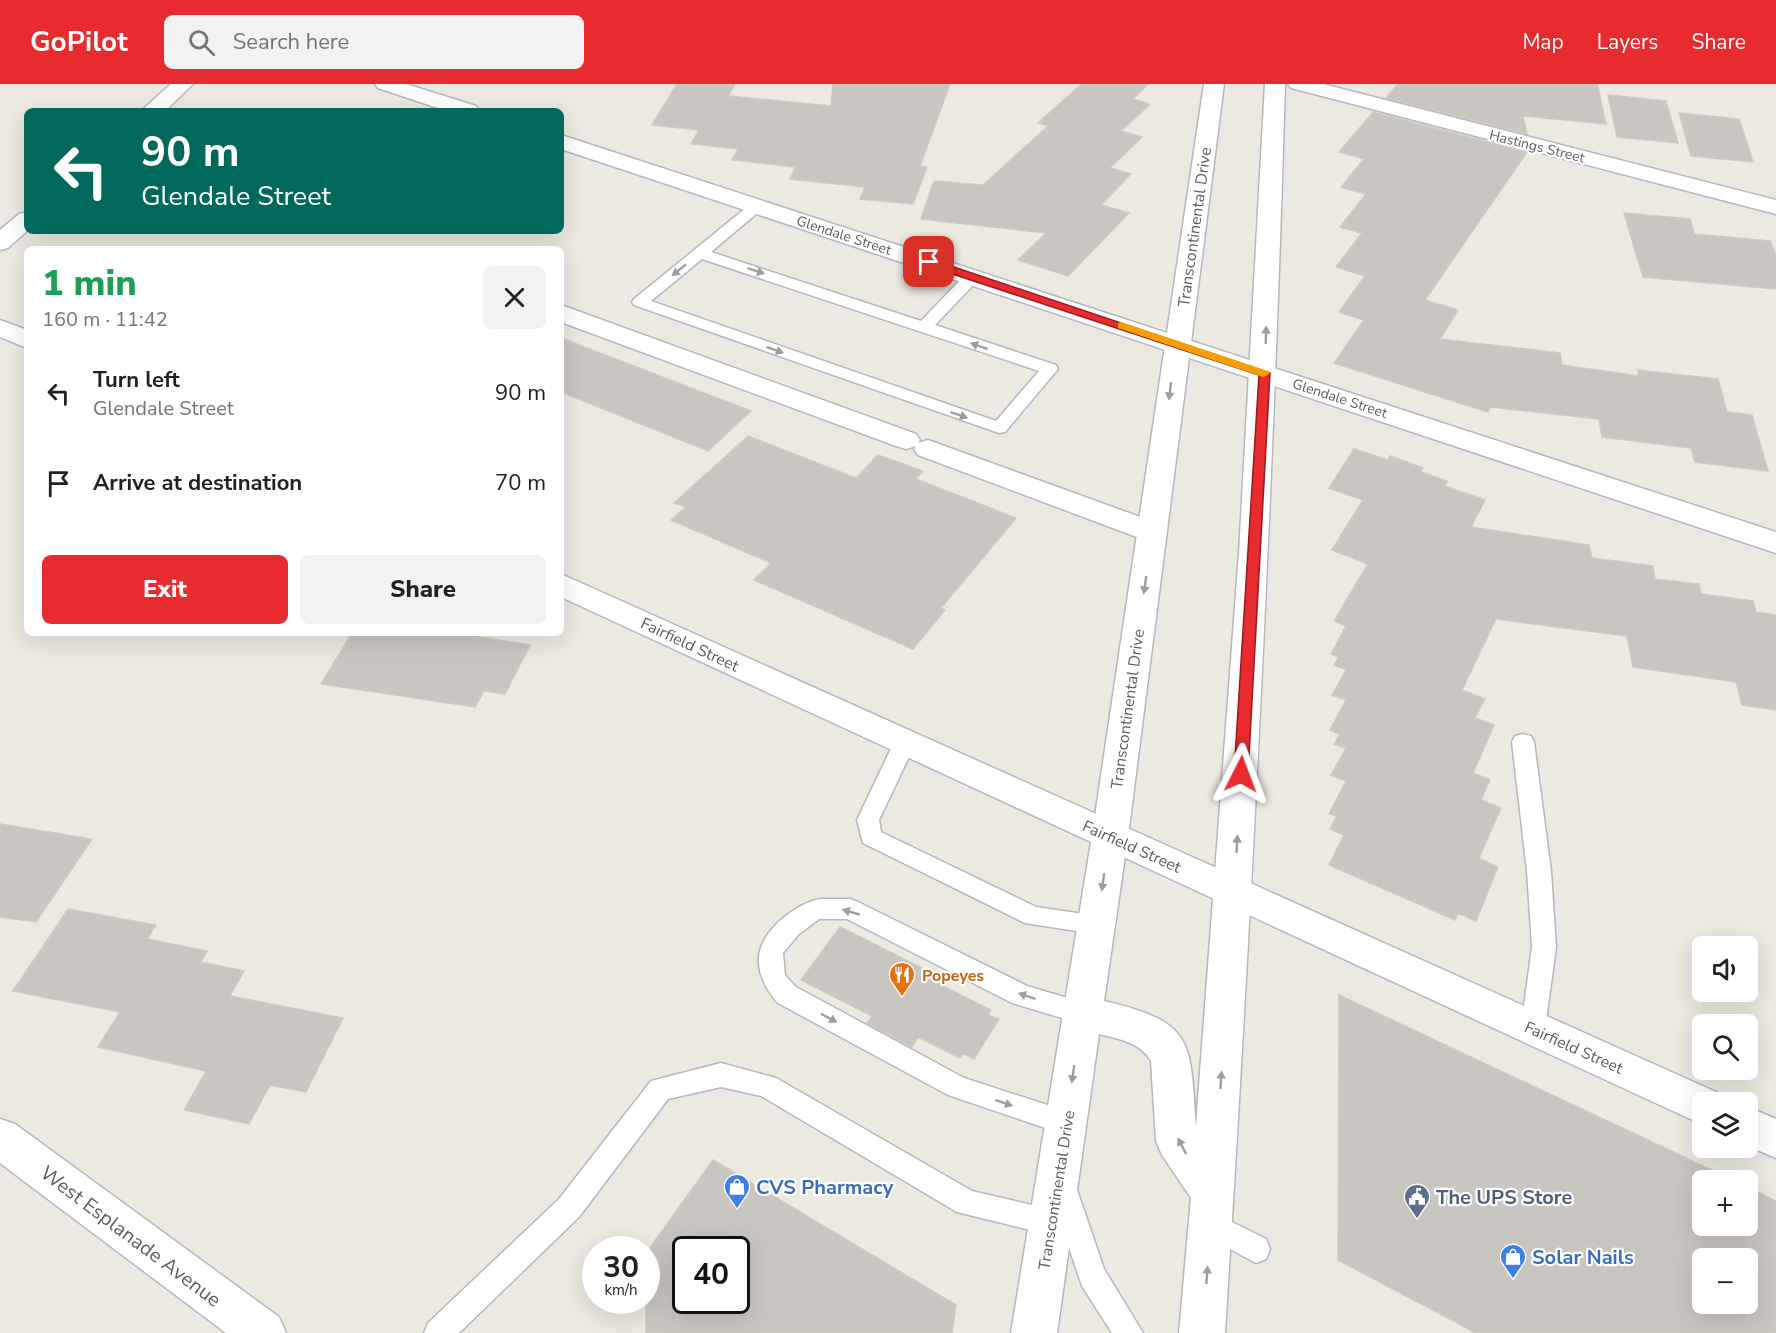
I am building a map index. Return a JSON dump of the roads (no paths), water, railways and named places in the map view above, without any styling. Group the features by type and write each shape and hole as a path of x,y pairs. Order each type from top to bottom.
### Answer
{"street":[{"path":"155,108 183,84"},
{"path":"386,84 459,108"},
{"name":"Transcontinental Drive","path":"1034,1333 1110,836 1214,84"},
{"path":"1202,1333 1234,892 1264,373 1275,84"},
{"name":"Hastings Street","path":"1298,84 1776,207"},
{"name":"Glendale Street","path":"564,143 1776,543"},
{"path":"0,243 24,222"},
{"path":"564,314 1152,532"},
{"path":"0,328 24,339"},
{"name":"Fairfield Street","path":"564,586 1692,1101"},
{"path":"1082,1013 1132,1025 1159,1038 1171,1057 1177,1141 1212,1210"},
{"path":"1758,1131 1776,1139"},
{"name":"West Esplanade Avenue","path":"0,1138 263,1333"}],"lane":[{"path":"700,253 1050,369 999,428 640,302 757,206"},
{"path":"924,327 972,277"},
{"path":"905,742 868,820 871,837 1033,916 1096,924"},
{"path":"1523,742 1539,871 1544,946 1533,1029"},
{"path":"1066,1123 957,1087 786,995 775,983 771,953 784,934 801,917 819,909 850,909 1021,995 1082,1013"},
{"path":"445,1331 569,1208 660,1089 721,1075 768,1086 967,1203 1051,1222"},
{"path":"1058,1171 1092,1276 1128,1333"},
{"path":"1212,1210 1256,1249"}],"place":[{"name":"Popeyes","path":"902,998"},
{"name":"CVS Pharmacy","path":"737,1210"},
{"name":"The UPS Store","path":"1417,1220"},
{"name":"Solar Nails","path":"1513,1280"}]}
